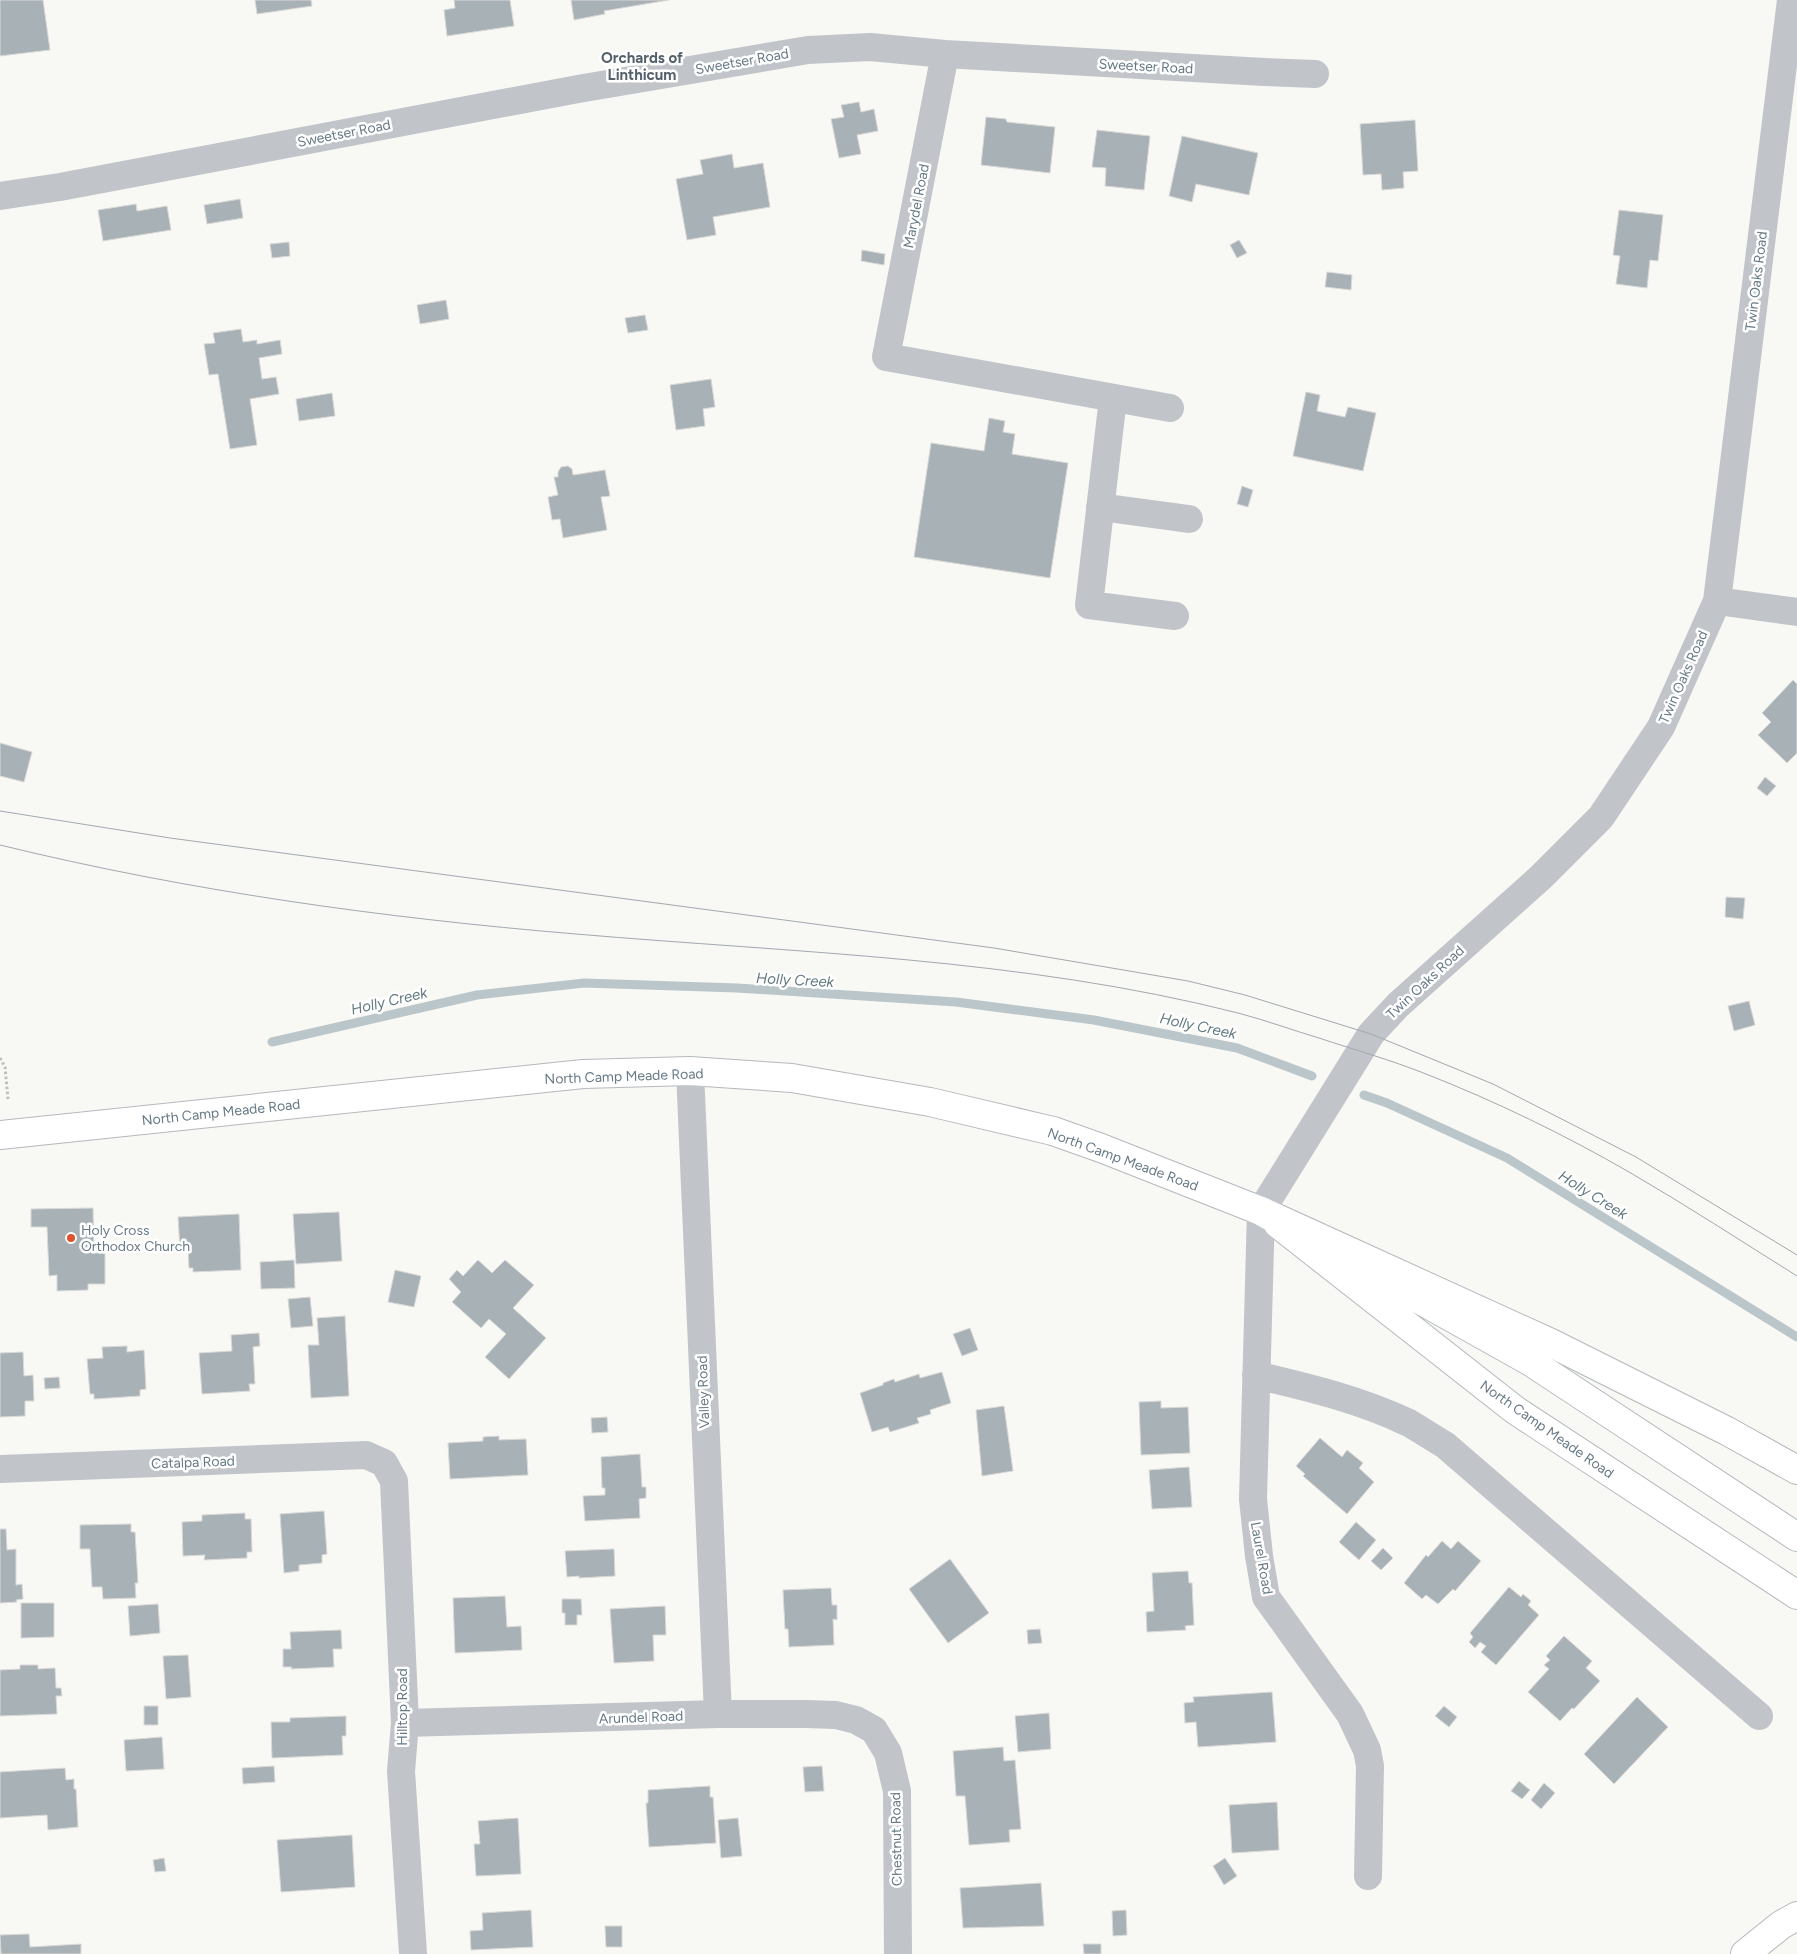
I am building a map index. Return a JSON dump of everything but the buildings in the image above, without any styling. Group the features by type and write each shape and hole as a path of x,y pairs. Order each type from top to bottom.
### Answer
{"main road":[{"name":"North Camp Meade Road","path":"0,1135 583,1074 690,1071 792,1078 930,1102 1053,1131 1261,1211 1531,1362 1797,1537"},
{"name":"North Camp Meade Road","path":"1261,1211 1515,1410 1797,1595"},
{"path":"1261,1211 1551,1342 1726,1431 1797,1470"},
{"path":"1745,1954 1781,1925 1797,1916"}],"street":[{"name":"Twin Oaks Road","path":"1261,1211 1371,1034 1398,1005 1541,877 1601,817 1661,727 1717,602 1791,0"},
{"name":"Sweetser Road","path":"0,196 60,187 578,89 808,50 870,46 945,54 1315,74"},
{"name":"Marydel Road","path":"945,54 886,357 1113,398"},
{"path":"1170,408 1113,398 1089,605 1175,616"},
{"path":"1100,507 1189,519"},
{"path":"1717,602 1797,612"},
{"name":"Valley Road","path":"690,1071 718,1714"},
{"name":"Laurel Road","path":"1261,1211 1253,1499 1259,1556 1266,1596 1350,1714 1367,1750 1370,1766 1368,1876"},
{"path":"1256,1376 1322,1391 1374,1409 1409,1424 1445,1445 1759,1716"},
{"name":"Catalpa Road","path":"0,1469 366,1455 384,1463"},
{"name":"Hilltop Road","path":"384,1463 394,1482 405,1724 401,1771 413,1954"},
{"name":"Arundel Road","path":"405,1724 718,1714 806,1714 836,1716 856,1720 874,1730"},
{"name":"Chestnut Road","path":"874,1730 888,1753 897,1791 898,1954"}],"path":[{"path":"0,1058 5,1067 8,1099"}],"waterway":[{"name":"Holly Creek","path":"272,1042 477,995 584,983 737,988 956,1002 1094,1020 1237,1048 1312,1076"},
{"name":"Holly Creek","path":"1364,1095 1387,1103 1507,1158 1797,1337"}],"tram line":[{"path":"0,811 170,838 994,948 1188,981 1245,995 1371,1034 1493,1084 1636,1157 1797,1255"},
{"path":"0,845 142,876 286,901 359,911 576,934 826,953 992,969 1075,980 1157,995 1238,1013 1400,1064 1504,1107 1629,1172 1797,1276"}],"place":[{"name":"Holy Cross Orthodox Church","path":"71,1238"}],"district":[{"name":"Orchards of Linthicum","path":"642,66"}]}
